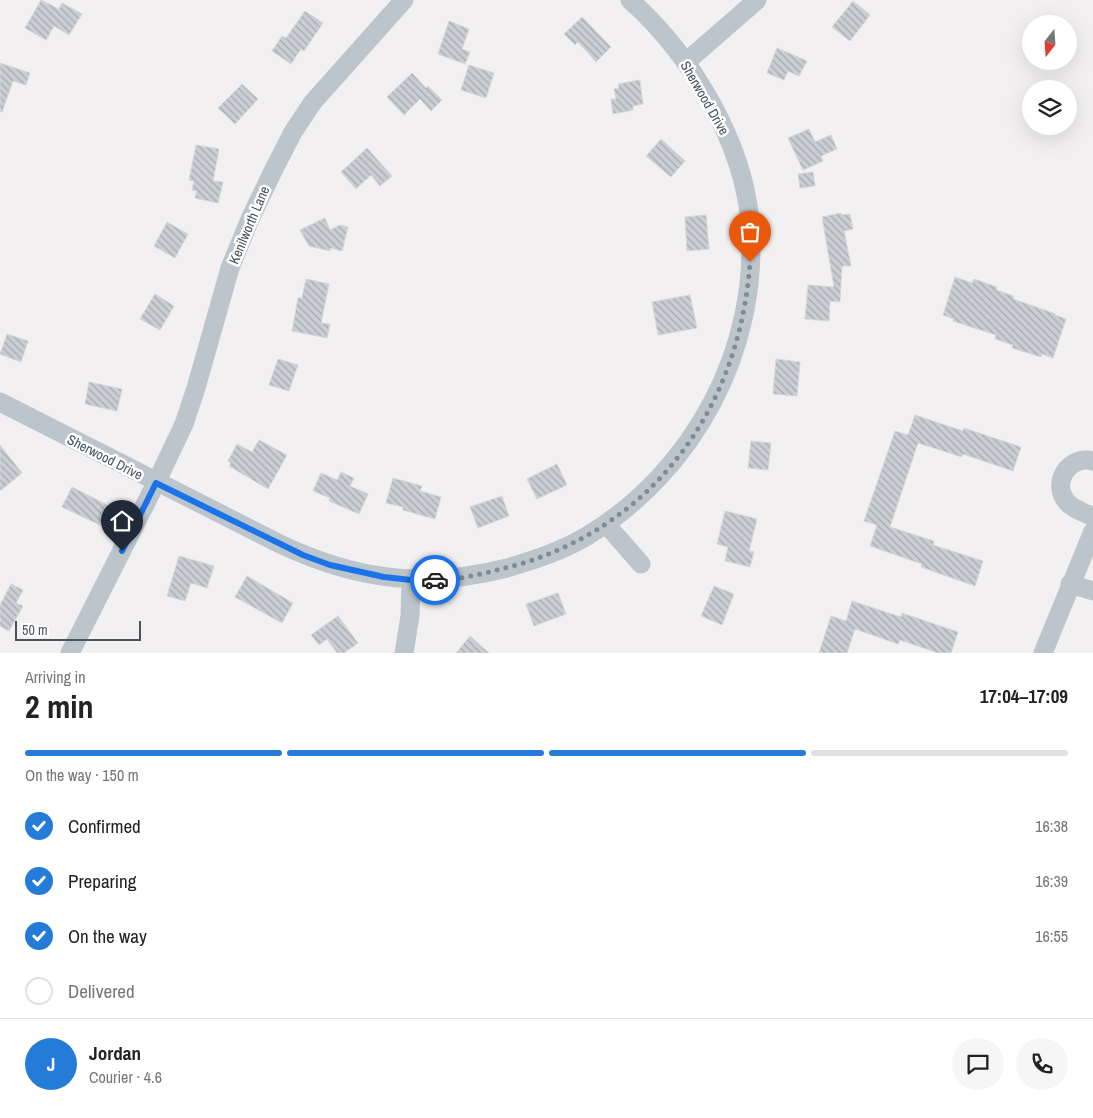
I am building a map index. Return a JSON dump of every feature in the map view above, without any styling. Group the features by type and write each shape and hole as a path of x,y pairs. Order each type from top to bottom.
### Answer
{"street":[{"name":"Kenilworth Lane","path":"70,653 184,424 230,268 250,219 293,132 313,102 404,0"},
{"name":"Sherwood Drive","path":"0,402 156,483 303,555 354,571 411,580 441,580 470,576 530,562 577,542 606,524 645,494 684,450 701,424 730,363 746,305 751,248 750,220 738,166 717,114 686,62 664,34 630,0"},
{"path":"686,62 757,0"},
{"path":"1093,461 1080,461 1072,464 1065,471 1061,487 1067,502 1093,517"},
{"path":"606,524 641,564"},
{"path":"1043,653 1093,531"},
{"path":"404,653 410,616 411,580"},
{"path":"1070,584 1093,591"}],"building":[{"path":"41,0 59,9 62,3 82,14 69,35 54,26 46,40 25,28"},
{"path":"853,1 870,15 850,41 832,27"},
{"path":"305,11 323,23 304,51 301,49 291,64 272,51 282,36 286,38"},
{"path":"582,17 611,47 596,62 578,42 575,45 564,34"},
{"path":"449,21 469,29 462,49 470,52 465,64 438,54"},
{"path":"777,48 807,61 799,76 788,71 784,80 767,73"},
{"path":"0,63 30,73 26,85 13,81 2,112 0,111"},
{"path":"469,65 494,73 486,98 461,90"},
{"path":"412,73 426,88 428,86 442,100 431,111 420,99 404,115 387,97"},
{"path":"640,80 643,104 633,106 633,110 613,114 611,99 616,99 614,89 619,88 618,84"},
{"path":"242,84 258,99 235,124 218,108"},
{"path":"809,129 815,142 831,135 837,149 821,156 823,161 803,170 788,138"},
{"path":"661,139 685,161 671,177 646,156"},
{"path":"196,145 219,149 213,181 223,182 218,203 195,198 197,191 192,190 194,181 189,180"},
{"path":"367,148 392,176 380,186 371,175 356,189 341,172"},
{"path":"813,172 815,186 800,188 798,174"},
{"path":"841,213 842,215 850,214 853,229 844,231 851,266 842,266 840,302 830,301 829,321 805,319 808,285 834,287 822,217"},
{"path":"706,215 709,249 687,251 685,217"},
{"path":"325,218 330,230 340,225 348,227 342,251 331,248 330,251 309,246 300,230"},
{"path":"167,222 188,234 175,258 154,246"},
{"path":"955,277 972,283 974,279 997,287 996,290 1014,296 1013,299 1066,319 1053,358 1042,354 1041,357 1012,348 1013,345 995,339 996,335 953,321 954,319 943,315"},
{"path":"306,279 329,284 321,323 330,324 327,338 292,331 298,298 302,298"},
{"path":"155,294 174,306 160,330 140,319"},
{"path":"690,295 697,328 658,335 652,302"},
{"path":"7,334 28,341 21,362 0,354"},
{"path":"278,359 298,365 289,391 269,385"},
{"path":"776,359 800,362 797,396 773,394"},
{"path":"89,382 122,389 117,411 85,404"},
{"path":"915,415 963,431 964,428 1021,447 1013,471 963,454 962,457 918,443 890,527 934,541 933,545 983,561 975,586 921,567 922,564 870,546 877,525 864,521 895,431 908,435"},
{"path":"259,440 287,455 268,489 229,466 231,463 228,461 237,444 252,452"},
{"path":"751,441 771,443 768,470 748,468"},
{"path":"0,445 22,473 0,491"},
{"path":"557,464 567,485 537,499 527,479"},
{"path":"341,472 354,478 350,486 368,494 359,514 329,501 330,498 313,491 321,473 337,480"},
{"path":"393,478 422,486 420,491 441,497 435,519 386,503"},
{"path":"72,487 109,506 100,525 62,507"},
{"path":"502,496 509,516 478,528 470,507"},
{"path":"725,511 757,519 749,551 754,552 750,567 725,561 728,547 717,544"},
{"path":"179,556 214,566 207,588 191,583 185,601 167,596"},
{"path":"247,576 293,603 282,623 235,597"},
{"path":"11,584 23,590 16,603 23,606 9,631 0,626 0,605"},
{"path":"714,586 734,594 722,625 701,616"},
{"path":"558,593 566,614 534,626 526,604"},
{"path":"852,601 901,617 902,613 958,632 951,653 938,653 900,640 898,644 855,629 847,653 819,653 831,616 846,621"},
{"path":"338,616 358,643 344,653 337,653 327,639 319,645 311,635"},
{"path":"470,636 489,653 456,653"}],"way so far":[{"path":"435,580 499,570 530,562 560,550 585,538 645,494 684,450 701,424 718,392 739,334 746,305 750,262"}],"route":[{"path":"122,551 156,483 303,555 330,565 384,577 435,580"}]}
